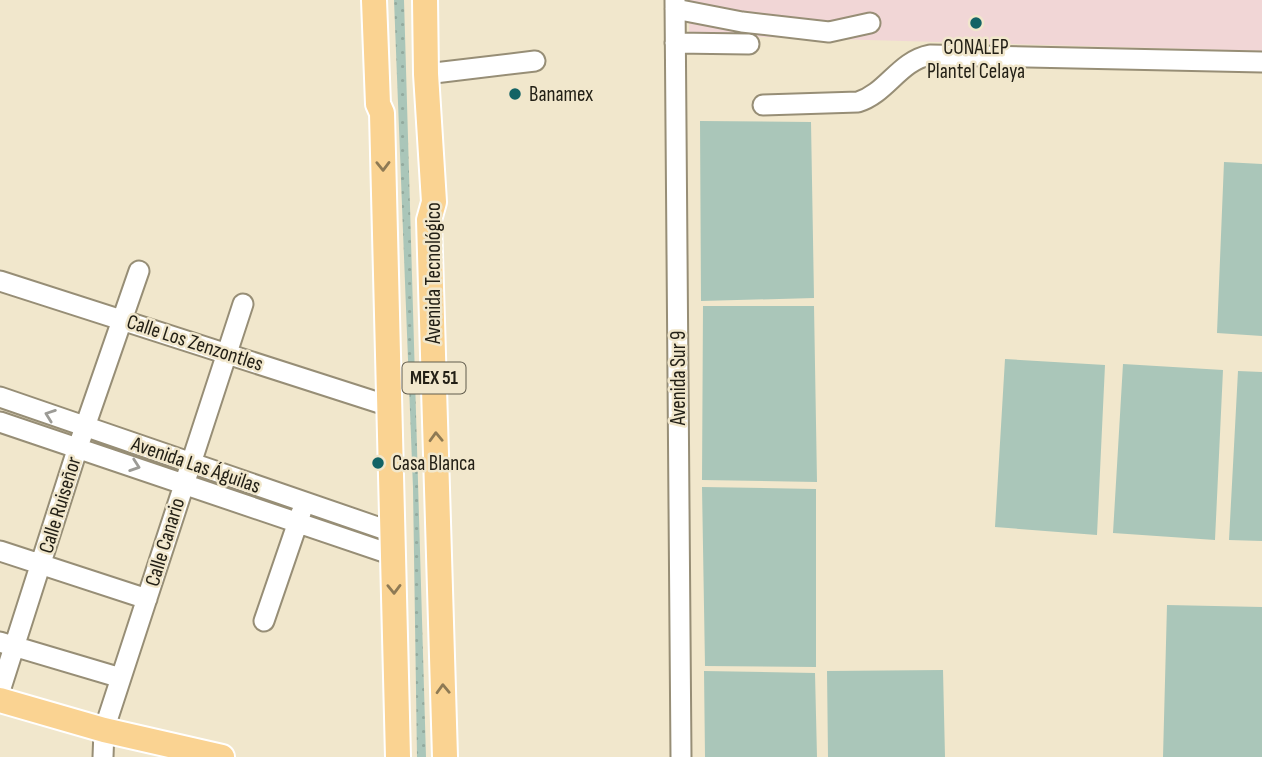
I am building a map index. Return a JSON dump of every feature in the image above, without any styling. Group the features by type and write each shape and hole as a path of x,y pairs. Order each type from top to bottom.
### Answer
{"main road":[{"name":"MEX 51","path":"374,0 379,104 382,113 398,757"},
{"path":"380,0 382,113"},
{"path":"418,0 422,130 429,220"},
{"name":"Avenida Tecnológico","path":"425,0 426,74 434,202 429,220 445,757"},
{"path":"0,699 104,730 222,757"}],"street":[{"path":"675,4 763,25 829,32 870,23"},
{"name":"Avenida Sur 9","path":"675,4 681,757"},
{"path":"676,43 749,44"},
{"path":"763,105 865,100 872,97 914,58 930,55 1262,62"},
{"path":"426,74 535,61"},
{"name":"Calle Ruiseñor","path":"0,691 7,644 42,564 78,447 124,321 139,271"},
{"name":"Calle Los Zenzontles","path":"0,281 389,406"},
{"name":"Calle Canario","path":"103,757 104,730 243,304"},
{"name":"Avenida Las Águilas","path":"0,397 305,502 393,544"},
{"name":"Avenida Las Águilas","path":"0,422 298,522 393,544"},
{"path":"264,621 305,502"},
{"path":"0,551 147,599"},
{"path":"7,644 121,678"}],"shaded area":[{"name":"CONALEP Plantel Celaya","path":"690,0 1262,0 1262,51 689,35"}],"green space":[{"path":"394,0 404,0 426,757 417,757 413,488"},
{"path":"700,121 811,122 814,298 701,301"},
{"path":"1224,162 1262,164 1262,336 1217,333"},
{"path":"703,306 814,306 817,482 702,480"},
{"path":"1005,359 1105,365 1097,535 995,527"},
{"path":"1123,364 1223,370 1215,540 1113,533"},
{"path":"1238,371 1262,372 1262,541 1229,540"},
{"path":"702,487 816,489 816,667 705,666"},
{"path":"1167,605 1262,607 1262,757 1163,757"},
{"path":"943,670 945,757 828,757 827,671"},
{"path":"704,671 815,673 817,757 705,757"}],"place":[{"name":"CONALEP Plantel Celaya","path":"976,23"},
{"name":"Banamex","path":"515,94"},
{"name":"Casa Blanca","path":"378,463"}]}
